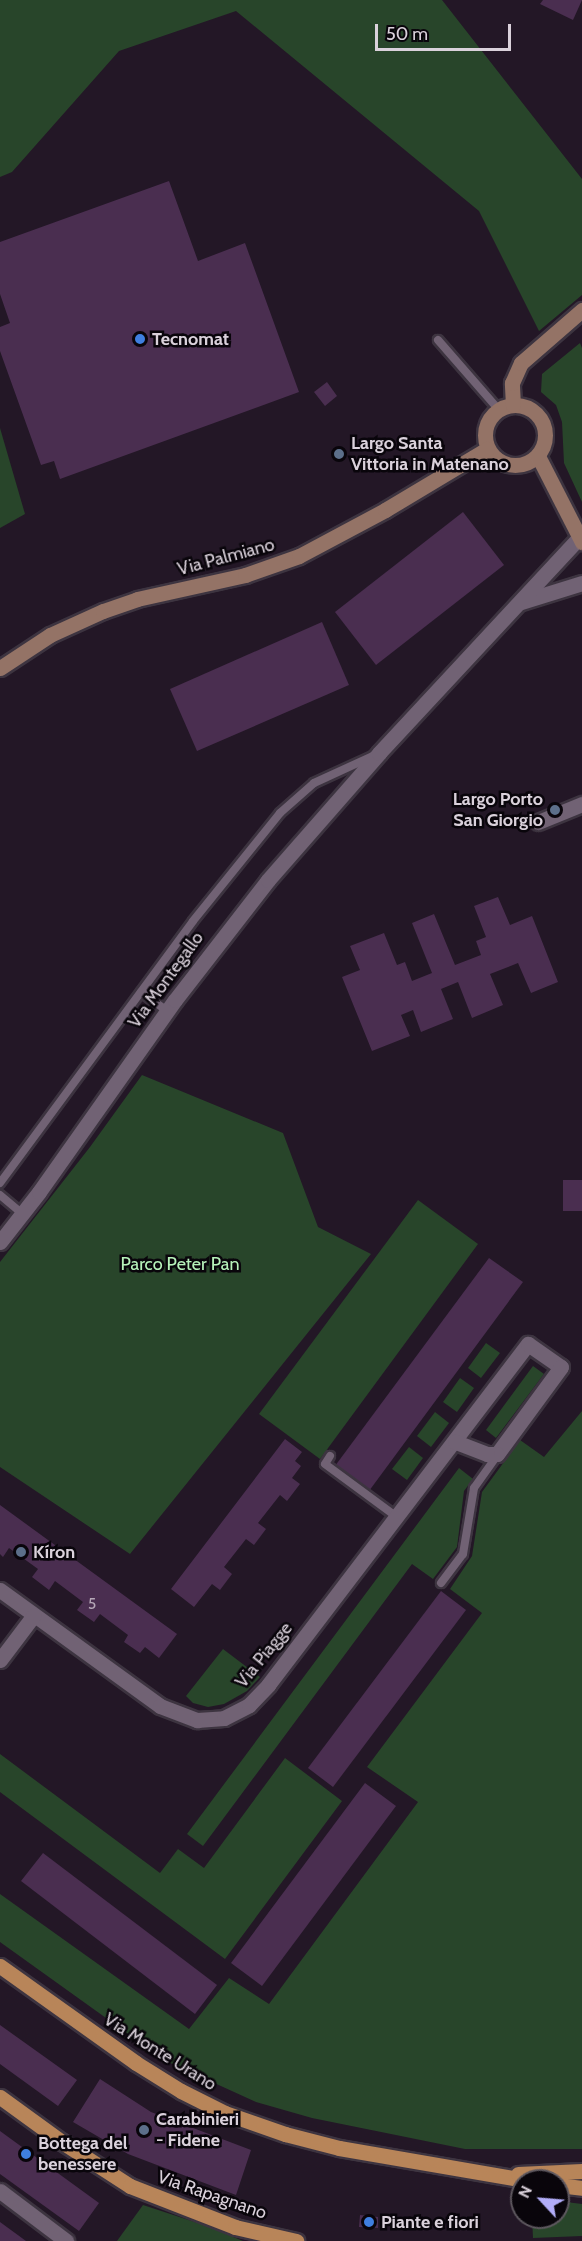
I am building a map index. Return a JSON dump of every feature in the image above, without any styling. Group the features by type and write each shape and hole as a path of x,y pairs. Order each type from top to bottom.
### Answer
{"main road":[{"name":"Via Monte Urano","path":"0,1965 136,2063 181,2091 225,2113 285,2134 331,2146 491,2175"},
{"name":"Via Rapagnano","path":"0,2097 112,2176 148,2194 235,2227 296,2241"},
{"path":"491,2175 582,2171"},
{"path":"491,2175 510,2178"},
{"path":"235,2227 259,2241"}],"street":[{"path":"506,407 512,383 521,363 582,310"},
{"path":"524,406 540,418 545,437 538,456 530,462 510,466 501,463 487,449 485,429 488,420 506,407 524,406"},
{"name":"Via Palmiano","path":"0,668 50,635 92,615 137,599 245,575 298,556 385,510 487,449"},
{"path":"538,456 581,539"},
{"name":"Via Montegallo","path":"0,1242 23,1214 167,1011 268,880 379,753 581,539"},
{"name":"Via Montegallo","path":"521,602 582,583"},
{"path":"538,822 582,804"},
{"name":"Via Piagge","path":"0,1590 160,1706 193,1719 219,1719 243,1709 262,1692 528,1344 561,1367 500,1451"},
{"path":"455,1442 487,1454 494,1455 500,1451"},
{"path":"0,1660 34,1615"},
{"path":"0,2191 66,2241"}],"lane":[{"path":"438,340 506,407"},
{"name":"Via Montegallo","path":"0,1184 224,882 294,799 326,776 379,753"},
{"path":"141,992 167,1011"},
{"path":"0,1195 23,1214"},
{"path":"441,1583 464,1554 474,1488 500,1451"},
{"path":"330,1456 325,1464 397,1517"}],"green space":[{"path":"0,0 442,0 582,179 582,295 539,331 479,211 236,11 119,51 12,172 0,177"},
{"path":"580,343 582,348 582,502 564,463 562,422 556,405 541,392 542,374"},
{"path":"0,428 25,514 0,528"},
{"name":"Parco Peter Pan","path":"142,1075 283,1133 318,1227 371,1254 130,1554 0,1467 0,1262 90,1147"},
{"path":"418,1200 478,1244 320,1459 259,1414"},
{"path":"486,1343 500,1353 481,1378 468,1368"},
{"path":"533,1366 544,1374 496,1438 486,1430"},
{"path":"460,1378 474,1388 457,1412 443,1402"},
{"path":"582,1411 582,2149 465,2149 312,2118 256,2102 166,2061 0,1942 0,1894 189,2029 229,1978 269,2004 418,1802 367,1767 482,1613 450,1589 472,1556 482,1492 520,1440 544,1457"},
{"path":"435,1412 449,1423 431,1447 417,1436"},
{"path":"409,1447 423,1458 407,1480 392,1469"},
{"path":"459,1468 473,1479 464,1491 457,1547 433,1579 412,1564 203,1846 187,1834"},
{"path":"223,1649 260,1677 247,1691 224,1704 208,1707 193,1703 186,1696"},
{"path":"0,1754 160,1873 178,1849 204,1868 285,1758 342,1801 225,1959 0,1792"},
{"path":"570,2202 582,2204 582,2236 533,2238 533,2229 570,2229"},
{"path":"143,2205 207,2226 243,2241 117,2241"}],"building":[{"path":"543,0 582,0 573,20 540,4"},
{"name":"Tecnomat","path":"169,181 198,261 245,243 299,392 60,479 54,461 41,465 0,351 0,327 10,323 0,294 0,242"},
{"path":"327,382 337,396 325,406 314,392"},
{"path":"463,512 504,565 376,665 335,612"},
{"path":"322,622 349,685 197,751 170,689"},
{"path":"498,897 510,925 532,916 558,982 531,993 518,963 490,974 503,1005 472,1018 458,982 441,989 453,1019 421,1032 413,1010 401,1015 410,1036 372,1051 342,977 360,970 350,946 384,933 397,965 405,962 412,981 432,973 412,923 434,914 455,965 481,955 476,941 486,937 474,906"},
{"path":"563,1180 582,1180 582,1211 563,1211"},
{"path":"489,1258 523,1282 369,1491 335,1466"},
{"path":"285,1439 302,1452 295,1461 301,1466 292,1478 300,1484 287,1501 280,1495 258,1523 266,1529 254,1545 246,1539 224,1567 232,1574 220,1590 212,1584 194,1607 171,1589"},
{"path":"0,1505 177,1634 159,1658 145,1647 140,1653 124,1642 128,1635 100,1614 94,1622 77,1610 83,1602 55,1581 49,1590 32,1577 38,1569 9,1548 3,1557 0,1554"},
{"path":"441,1591 466,1610 333,1787 308,1768"},
{"path":"365,1783 396,1806 262,1986 231,1963"},
{"path":"43,1853 217,1985 195,2014 21,1881"},
{"path":"0,2025 77,2080 58,2106 0,2064"},
{"name":"Carabinieri - Fidene","path":"100,2079 151,2112 251,2150 236,2195 128,2154 73,2122"},
{"path":"0,2131 99,2203 79,2231 0,2174"},
{"name":"Piante e fiori","path":"360,2215 378,2217 378,2228 359,2227"},
{"path":"0,2222 26,2241 0,2241"}],"place":[{"name":"Tecnomat","path":"140,339"},
{"name":"Largo Santa Vittoria in Matenano","path":"339,454"},
{"name":"Largo Porto San Giorgio","path":"555,810"},
{"name":"Kíron","path":"21,1552"},
{"name":"Carabinieri - Fidene","path":"144,2130"},
{"name":"Bottega del benessere","path":"26,2154"},
{"name":"Piante e fiori","path":"369,2222"}]}
